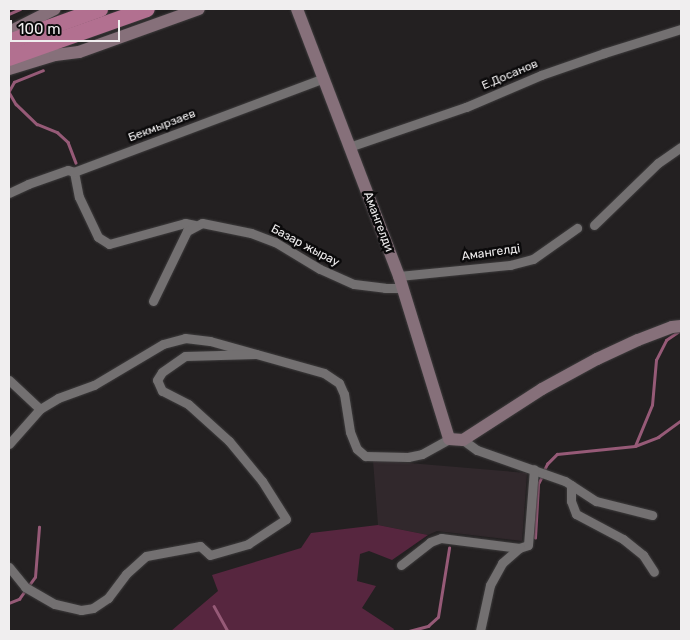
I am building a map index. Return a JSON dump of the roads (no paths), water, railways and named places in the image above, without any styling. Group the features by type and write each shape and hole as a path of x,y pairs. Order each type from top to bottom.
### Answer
{"highway":[{"path":"9,42 100,9"},
{"path":"9,58 147,9"}],"main road":[{"path":"9,32 37,13 55,9"},
{"path":"9,69 55,55 79,52 199,9"},
{"name":"Амангелди","path":"297,9 401,282 449,440"},
{"path":"449,440 463,440 542,389 597,359 678,324"}],"street":[{"name":"Е.Досанов","path":"349,147 466,107 542,75 604,52 681,29"},
{"name":"Бекмырзаев","path":"9,193 68,170 74,172 324,78"},
{"path":"594,226 658,163 681,147"},
{"name":"Базар жырау","path":"74,172 79,197 98,237 109,244 185,223 195,225 202,223 251,233 274,242 320,269 354,284 385,288 401,282"},
{"path":"153,302 187,231 195,225"},
{"name":"Амангелді","path":"401,282 533,259 577,228"},
{"path":"9,444 40,409 58,398 94,385 164,344 186,338 210,341 324,373 339,383 344,394 350,432 357,449 365,456 408,457 422,454 449,440"},
{"path":"9,567 26,587 55,604 81,610 92,608 108,598 126,574 146,556 200,546 210,555 248,544 286,519 262,481 229,441 188,404 162,391 157,380 162,372 186,356 256,354"},
{"path":"9,380 40,409"},
{"path":"463,440 477,450 534,469 571,484 596,501 652,515"},
{"path":"480,631 490,585 502,563 519,548 528,544 534,469"},
{"path":"571,484 571,501 576,514 623,539 643,555 654,572"},
{"path":"401,565 430,542 441,538 519,548"}],"waterway":[{"path":"9,14 20,9"},
{"path":"9,91 14,82 43,70"},
{"path":"9,92 16,104 37,124 57,132 68,142 76,163"},
{"path":"635,446 652,405 656,360 666,340 678,332"},
{"path":"544,470 557,454 635,446 658,437 681,420"},
{"path":"535,538 538,484 542,476"},
{"path":"9,603 19,599 35,577 39,527"},
{"path":"409,631 428,626 438,617 449,548"},
{"path":"214,606 228,631"}]}
